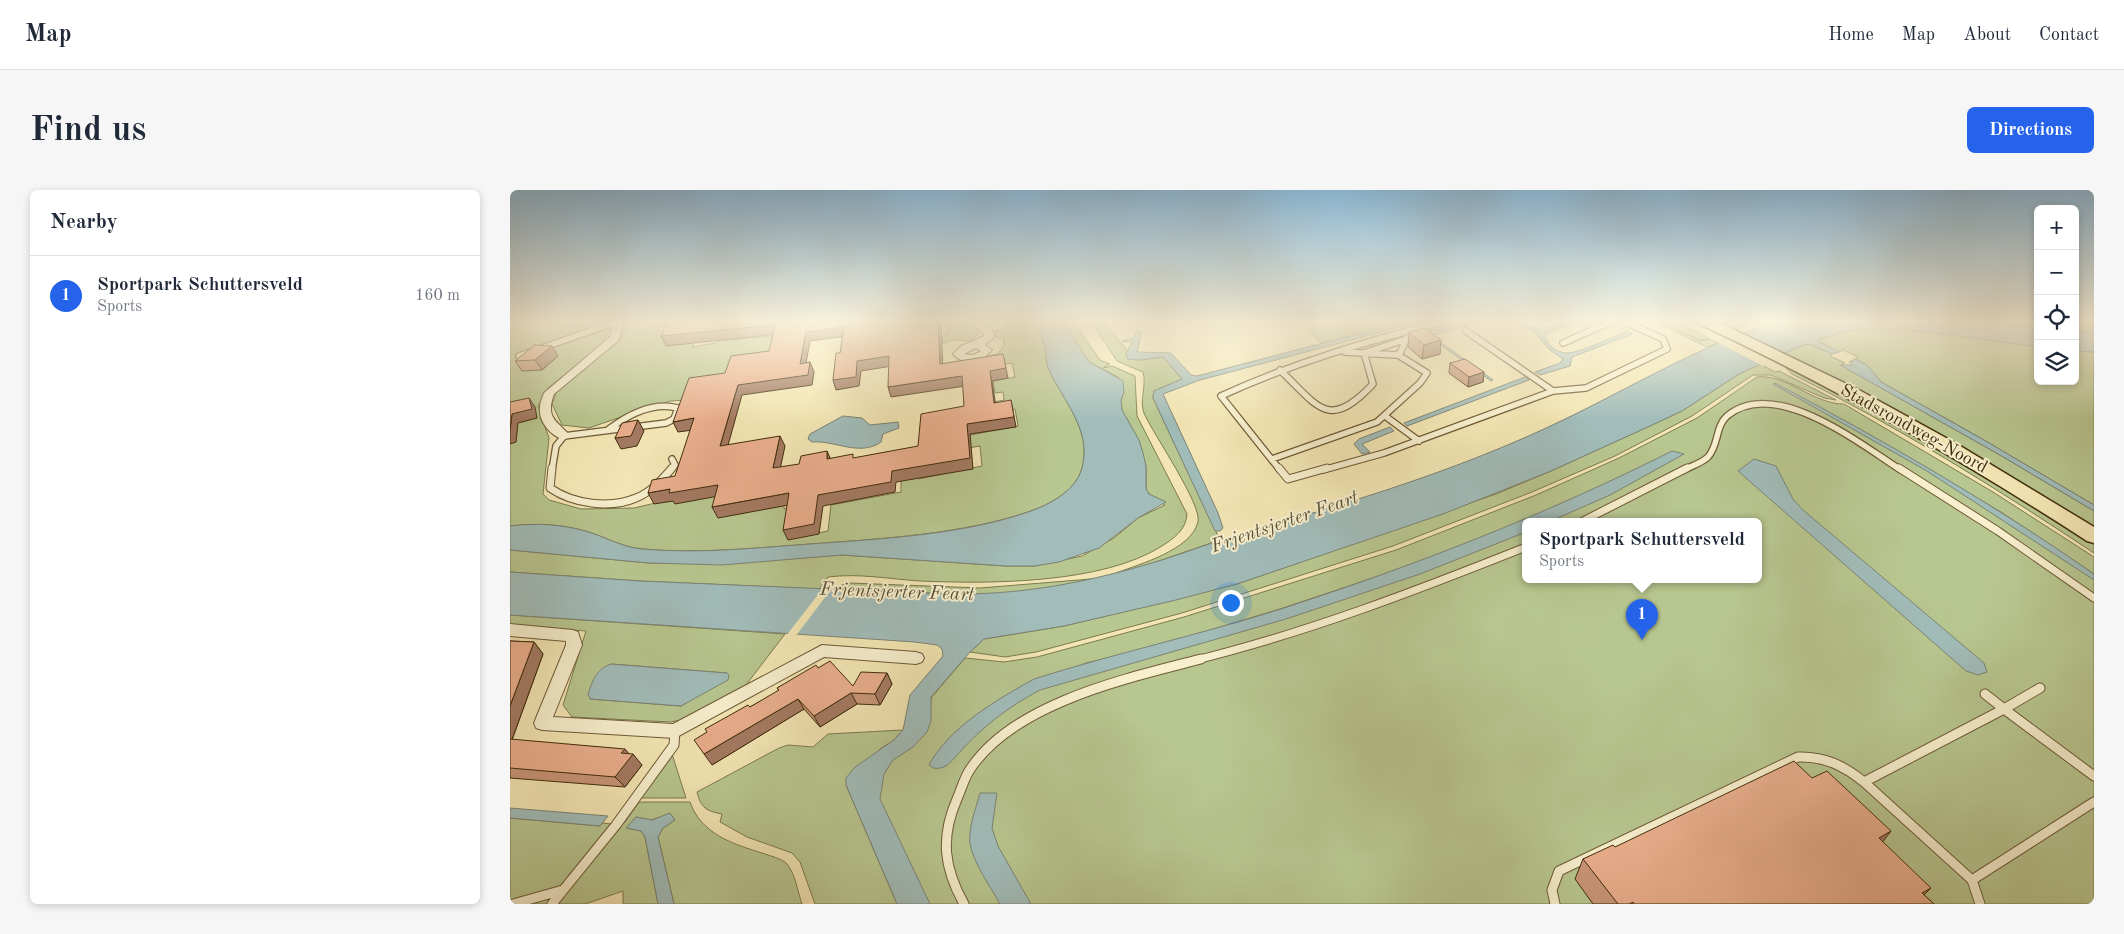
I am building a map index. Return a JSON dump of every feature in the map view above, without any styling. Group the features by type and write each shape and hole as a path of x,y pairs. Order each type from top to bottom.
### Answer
{"main road":[{"name":"Stadsrondweg-Noord","path":"1772,353 1924,433 2094,536"}],"street":[{"path":"564,436 551,428 544,405 549,393 597,353"},
{"path":"510,630 573,636 574,645 542,723 675,731 822,651 916,658"}],"lane":[{"path":"519,356 526,353"},
{"path":"1333,353 1280,370 1221,396 1288,479 1384,453 1553,391 1586,388 1658,353"},
{"path":"1280,370 1321,409 1328,411 1346,410 1358,401 1373,384 1364,353"},
{"path":"1272,459 1377,422 1427,374 1423,369 1398,355 1369,353"},
{"path":"1498,353 1553,391"},
{"path":"608,429 620,419 656,407 671,405 678,408 674,419 666,423 564,436 556,442 554,449 549,483 550,488 556,493 579,501 609,503 634,499 662,480 675,465 672,460"},
{"path":"1589,518 1707,458 1713,452 1717,428 1731,413 1753,405 1772,405 1799,411 1878,456 1966,510 2094,598"},
{"path":"1385,416 1419,441"},
{"path":"964,904 949,874 946,848 956,796 981,754 996,738 1013,726 1038,711 1071,697 1251,645 1434,583 1522,549"},
{"path":"1864,782 2004,709 2040,688"},
{"path":"1984,694 2094,776"},
{"path":"552,904 616,825 674,745 675,731"},
{"path":"1555,904 1552,890 1560,871 1798,757 1810,756 1840,763 1864,782 1972,880 1980,904"},
{"path":"1972,880 2094,802"},
{"path":"513,904 563,890"}],"green space":[{"path":"510,353 591,353 549,387 538,406 549,438 543,494 549,500 581,509 634,508 664,501 737,473 727,516 784,505 784,509 801,506 797,537 828,531 831,505 901,492 901,474 917,470 918,479 982,466 980,446 956,450 965,436 1018,426 1015,409 995,413 994,402 1004,400 1003,392 995,393 993,381 1015,377 1012,363 958,372 998,353 1045,353 1049,370 1075,417 1083,441 1084,454 1079,476 1074,484 1061,496 1028,512 976,526 920,534 837,542 685,551 636,548 592,533 566,527 539,524 510,526"},
{"path":"602,353 769,353 732,372 687,400 670,401 589,428 562,425 552,404 558,388"},
{"path":"1083,353 1095,353 1100,360 1110,364 1103,368 1112,366 1135,376 1137,416 1187,514 1182,529 1175,537 1137,559 1078,575 1045,579 948,582 840,576 828,577 819,589 640,581 510,572 510,550 649,563 771,560 842,555 1006,566 1035,566 1082,556 1114,538 1138,518 1165,505 1149,494 1146,489 1146,466 1122,410 1121,400 1124,392 1118,377 1089,362"},
{"path":"1112,353 1126,353 1128,359 1140,360 1163,357 1182,379 1154,391 1153,398 1220,540 1147,565 1116,573 1163,555 1175,548 1186,541 1198,522 1193,500 1144,413 1142,404 1143,372 1117,361"},
{"path":"1785,353 1832,354 1830,356 1845,363 1841,365 2000,455 2094,511 2094,530"},
{"path":"1850,353 2034,353 2034,385 2079,385 2079,353 2094,353 2094,505 1881,382 1867,365 1855,359 1858,357"},
{"path":"1760,364 1775,372 1779,371 1836,400 1824,398 1771,375 1753,375 1692,416 1615,456 1532,492 1393,546 1182,613 1036,652 1005,657 970,652 984,639 1064,626 1237,584 1496,494 1682,411 1739,374"},
{"path":"1790,366 1868,407 2020,496 2094,544 2094,553 1908,436 1792,374 1786,368"},
{"path":"1757,377 1768,377 1789,384 1822,400 1844,404 1993,492 2094,557 2094,574 2001,512 1871,436 1965,493 2094,578 2094,904 919,904 870,796 887,760 930,721 931,698 965,658 1004,662 1037,657 1184,617 1396,550 1536,495 1619,458 1697,418","holes":["1600,488 1544,518 1762,518 1762,583 1522,583 1522,527 1284,614 1043,682 1086,663 1147,649 1280,609 1412,565 1522,523 1522,518 1533,518"]},
{"path":"1091,579 1058,587 995,595 836,590 839,586 849,583 980,588"},
{"path":"510,615 785,634 746,685 681,720 670,722 572,717 563,705 586,631 510,625","holes":["611,664 727,673 729,676 681,706 590,699"]},
{"path":"903,730 894,740 880,749 846,785 897,904 815,904 800,862 792,853 747,837 720,822 722,814 705,808 697,792 788,745 813,747 828,734"},
{"path":"672,754 686,798 641,798"},
{"path":"639,802 690,802 702,822 719,836 740,846 785,862 790,868 802,904 674,904 658,837 663,828 675,820 670,814 651,820 636,817 627,828 641,831 645,837 658,904 623,904 623,891 585,904 510,904 510,818 600,826 603,823 611,824 597,846 625,822"}],"water":[{"path":"1045,353 1083,353 1089,362 1123,381 1122,410 1139,440 1143,453 1146,466 1146,489 1149,494 1166,502 1138,518 1099,548 1059,562 1035,566 1006,566 842,555 722,565 649,563 510,550 510,526 520,525 539,524 566,527 592,533 636,548 706,551 921,535 976,526 1028,512 1053,501 1074,484 1082,468 1084,454 1080,429 1047,364"},
{"path":"1171,353 1191,375 1197,376 1284,353 1301,353 1200,380 1163,394 1218,513 1223,528 1220,531 1215,531 1153,398 1154,391 1182,379 1163,357 1140,360 1128,359 1126,354"},
{"path":"1452,353 1456,353 1493,380 1491,381"},
{"path":"1555,353 1582,353 1572,357 1570,366 1540,375 1535,372 1560,363 1563,359"},
{"name":"Frjentsjerter Feart","path":"1697,353 1784,353 1739,374 1682,411 1551,471 1443,514 1237,584 1064,626 984,639 970,652 931,697 931,721 927,732 913,747 893,760 884,774 880,799 930,904 897,904 846,785 846,778 855,767 894,740 903,730 910,695 943,656 942,649 937,645 510,615 510,572 640,581 949,594 999,593 1048,587 1096,578 1155,562 1425,477 1544,429"},
{"path":"1855,359 1867,365 1881,382 2094,505 2094,511 2000,455 1840,365 1852,365 1849,362"},
{"path":"1525,377 1529,380 1407,426 1404,423"},
{"path":"1775,383 1857,427 2017,522 2094,574 2094,580 1927,471 1773,384"},
{"path":"843,416 862,418 870,425 898,422 899,428 883,434 881,442 864,448 812,442 808,439 810,434"},
{"path":"1390,427 1394,431 1362,444 1370,452 1362,454 1354,444 1359,439"},
{"path":"1672,451 1684,454 1610,495 1558,518 1528,518 1576,496"},
{"path":"1754,459 1776,466 1793,499 1803,510 1984,663 1987,672 1978,675 1966,671 1738,471"},
{"path":"1522,520 1522,534 1420,574 1286,619 1040,690 996,718 976,735 947,765 941,768 933,768 929,765 949,738 962,726 990,705 1034,679 1281,609 1381,575"},
{"path":"611,664 727,673 729,675 728,680 681,706 590,699 588,694 598,672"},
{"path":"980,793 997,793 992,828 998,846 1031,904 1000,904 975,859 970,844 970,831"},
{"path":"510,808 608,816 600,826 510,818"},
{"path":"670,813 675,820 663,828 658,837 674,904 658,904 645,837 641,831 626,828 636,817 652,820"}],"pier":[{"path":"1739,353 1758,353 1773,361 1763,366"},
{"path":"824,587 833,587 795,637 786,636"}],"building":[{"path":"525,353 543,353 535,360 515,361"},
{"path":"751,353 802,353 800,364 810,362 808,375 738,385 720,446 780,436 773,468 799,464 801,456 827,451 827,459 853,454 853,458 918,446 921,414 964,406 962,376 888,387 889,356 857,361 856,377 833,380 836,353 940,353 940,364 1003,354 1006,368 990,371 994,403 1011,400 1014,417 967,424 970,458 892,471 891,482 818,495 814,524 783,530 789,493 712,507 718,485 669,493 670,489 648,493 652,480 675,476 694,418 673,422 689,378 725,373 731,356"},
{"path":"1465,359 1484,372 1469,377 1450,363"},
{"path":"529,398 532,409 512,414 510,430 510,402"},
{"path":"638,420 631,436 615,438 622,423"},
{"path":"510,641 534,642 510,706"},
{"path":"830,661 853,686 861,672 887,673 875,694 851,693 814,716 798,699 704,754 694,740 707,732 705,729 748,705 750,707 779,690 777,688 816,665 818,668"},
{"path":"510,739 625,749 621,753 633,754 615,777 510,768"},
{"path":"1794,761 1812,778 1827,771 1891,831 1879,838 1931,888 1922,893 1934,904 1634,904 1633,902 1618,904 1583,859 1613,845 1615,847"}],"place":[{"name":"Sportpark Schuttersveld","path":"1642,640"}]}
